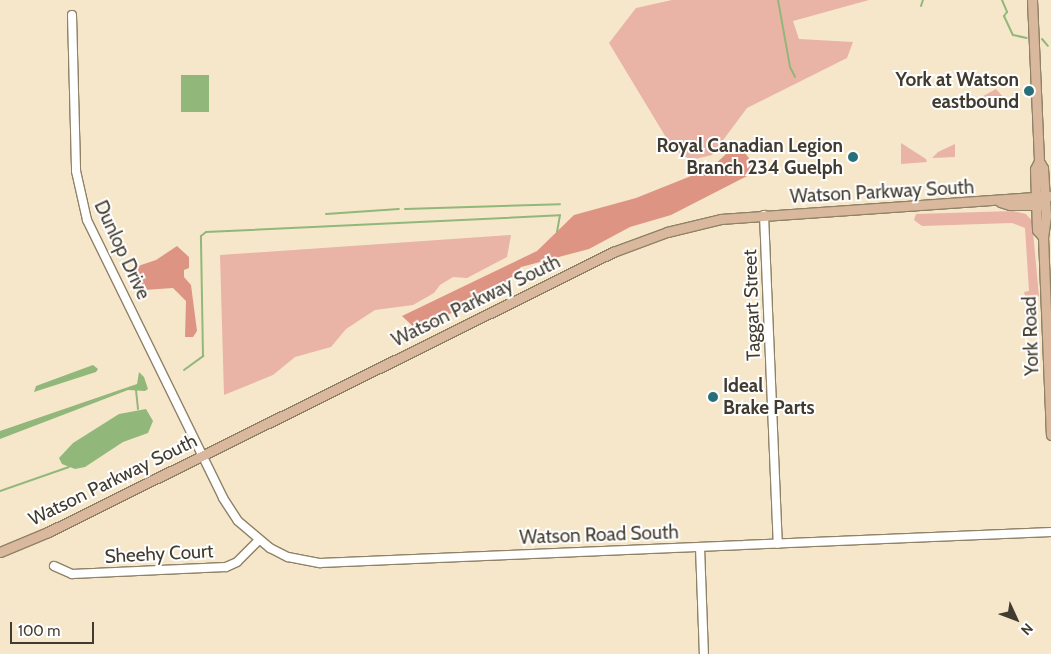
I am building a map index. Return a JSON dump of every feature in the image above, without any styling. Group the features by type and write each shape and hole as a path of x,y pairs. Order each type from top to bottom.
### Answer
{"main road":[{"name":"York Road","path":"1032,0 1039,161 1035,169 1044,200 1046,229 1043,237 1051,435"},
{"name":"Watson Parkway South","path":"0,552 48,532 202,454 613,252 666,232 721,219 764,215 1044,200"}],"street":[{"name":"Dunlop Drive","path":"72,15 74,120 80,197 91,231 202,454"},
{"name":"Taggart Street","path":"764,215 778,544"},
{"name":"Watson Road South","path":"202,454 238,521 258,541 288,557 320,563 1051,532"},
{"name":"Sheehy Court","path":"54,566 72,574 226,567 237,562 258,541"},
{"path":"700,547 704,654"}],"shaded area":[{"path":"672,0 869,0 793,21 799,39 853,42 847,58 747,108 712,155 691,160 673,149 609,43 636,8"},
{"path":"181,75 209,75 209,112 181,112"},
{"path":"996,89 1004,98 1004,107 968,107 972,102"},
{"path":"740,141 741,148 756,167 753,173 671,215 630,227 589,249 521,267 513,277 419,332 402,316 537,251 574,215 636,198 711,168"},
{"path":"901,143 926,159 927,162 901,164"},
{"path":"955,144 955,157 932,158 938,152"},
{"path":"1013,211 1026,214 1032,221 1039,296 1033,301 1026,299 1024,292 1029,291 1025,228 1012,223 922,226 914,220 916,214"},
{"path":"511,235 507,257 467,278 453,277 440,285 434,293 413,305 375,310 346,329 331,347 295,357 273,375 224,395 220,255"},
{"path":"177,246 189,257 189,268 184,270 184,277 191,285 197,331 193,337 185,337 186,301 173,288 144,290 135,267 156,260"},
{"path":"93,365 98,369 96,372 34,392 36,386"},
{"path":"139,372 144,377 148,389 145,391 128,390 0,439 0,431 137,384"},
{"path":"146,409 153,421 148,433 123,442 85,467 75,469 62,464 59,458 73,443 119,414"}],"waterway":[{"path":"778,0 790,67 795,77"},
{"path":"921,6 923,0"},
{"path":"1002,0 1007,12 1004,16 1013,35 1027,38"},
{"path":"1042,39 1048,46"},
{"path":"405,209 560,204"},
{"path":"326,214 399,209"},
{"path":"184,370 203,356 201,236 206,232 560,215 557,232"},
{"path":"136,390 138,409"},
{"path":"0,491 69,467"}],"place":[{"name":"York at Watson eastbound","path":"1029,91"},
{"name":"Royal Canadian Legion Branch 234 Guelph","path":"853,157"},
{"name":"Ideal Brake Parts","path":"713,397"}]}
